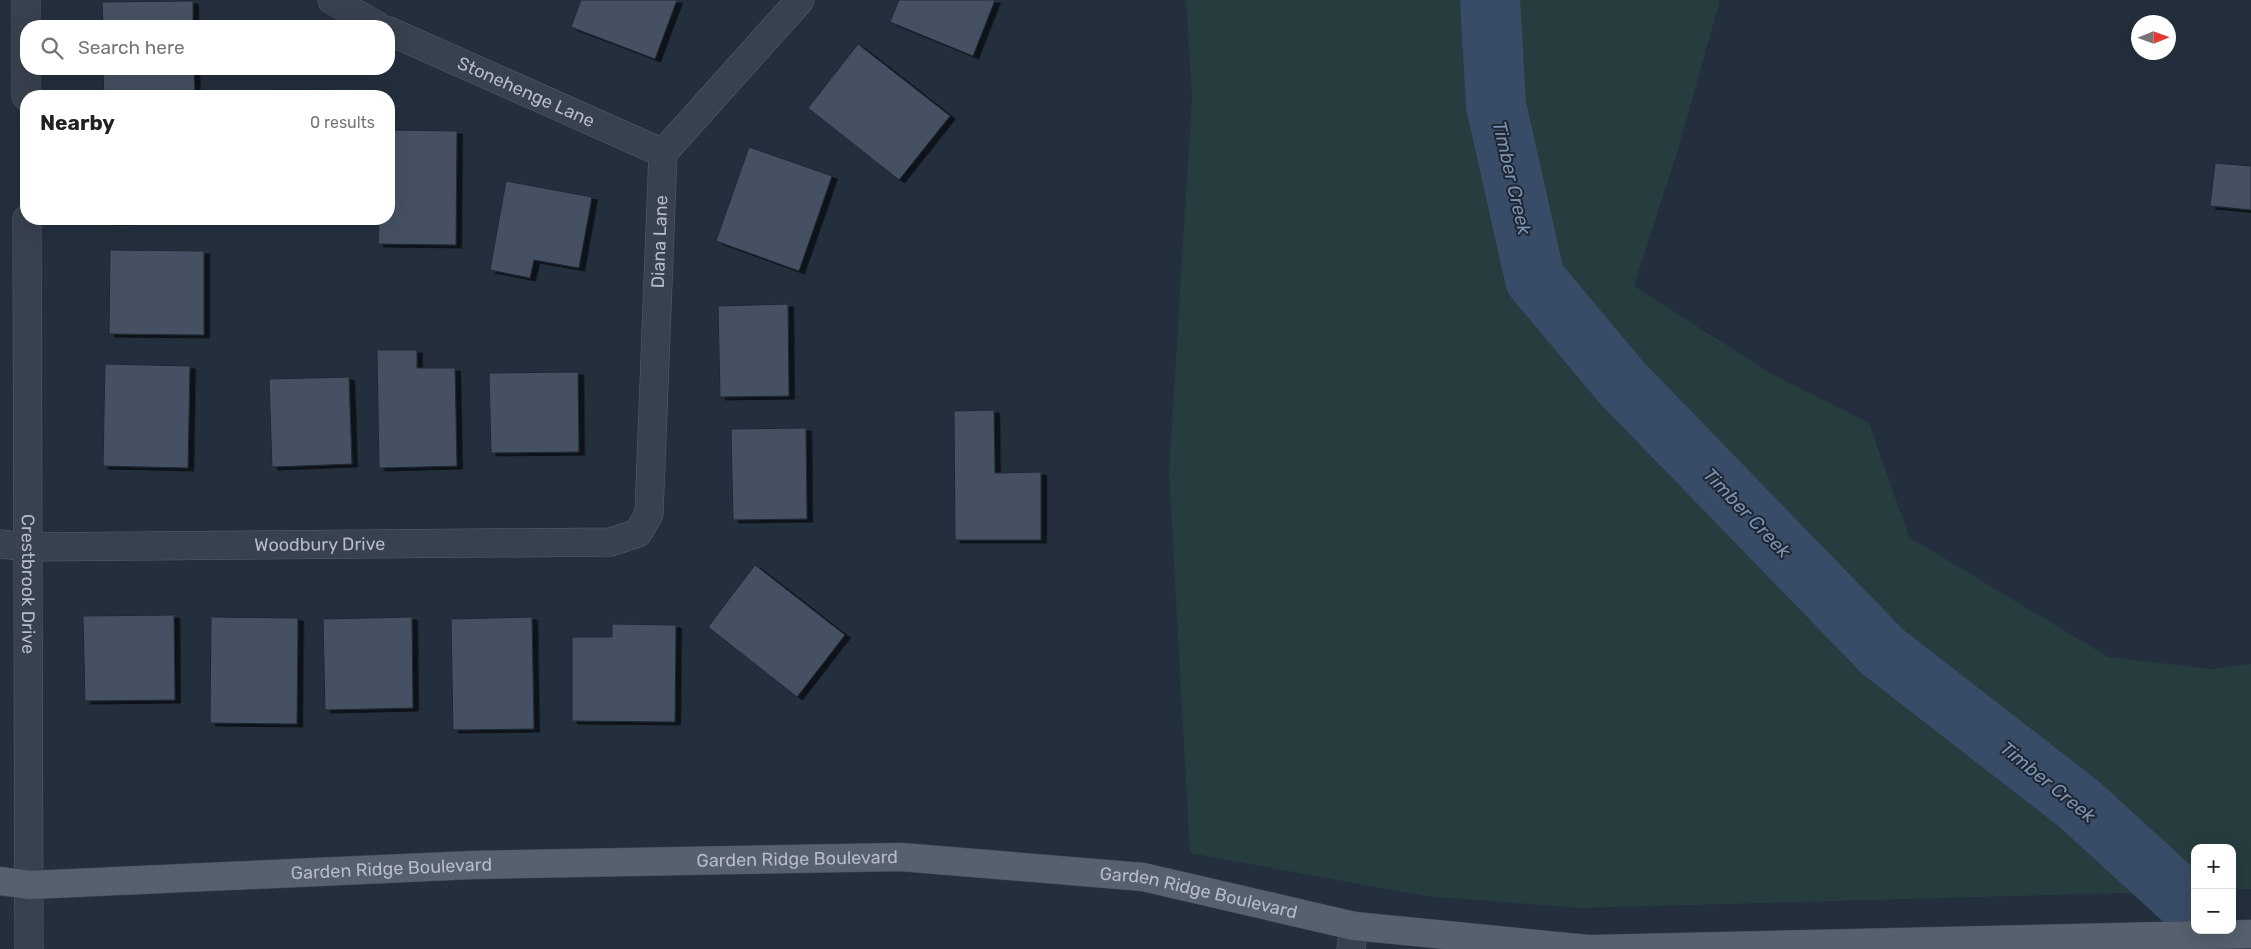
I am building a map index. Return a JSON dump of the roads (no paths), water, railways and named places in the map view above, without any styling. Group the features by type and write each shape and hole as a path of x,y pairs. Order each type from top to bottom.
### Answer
{"main road":[{"name":"Garden Ridge Boulevard","path":"0,880 30,885 473,865 901,857 1143,877 1352,938 1588,949"},
{"path":"1594,949 2251,934"}],"street":[{"path":"26,0 26,20"},
{"path":"332,0 367,20"},
{"path":"663,153 800,0"},
{"name":"Stonehenge Lane","path":"395,34 663,153"},
{"path":"26,75 26,90"},
{"name":"Diana Lane","path":"638,533 649,514 663,153"},
{"name":"Crestbrook Drive","path":"27,225 29,949"},
{"name":"Woodbury Drive","path":"0,544 29,547 611,542 638,533"}],"waterway":[{"name":"Timber Creek","path":"1490,0 1496,105 1535,279 1622,383 1883,652 2079,804 2191,906"}]}
